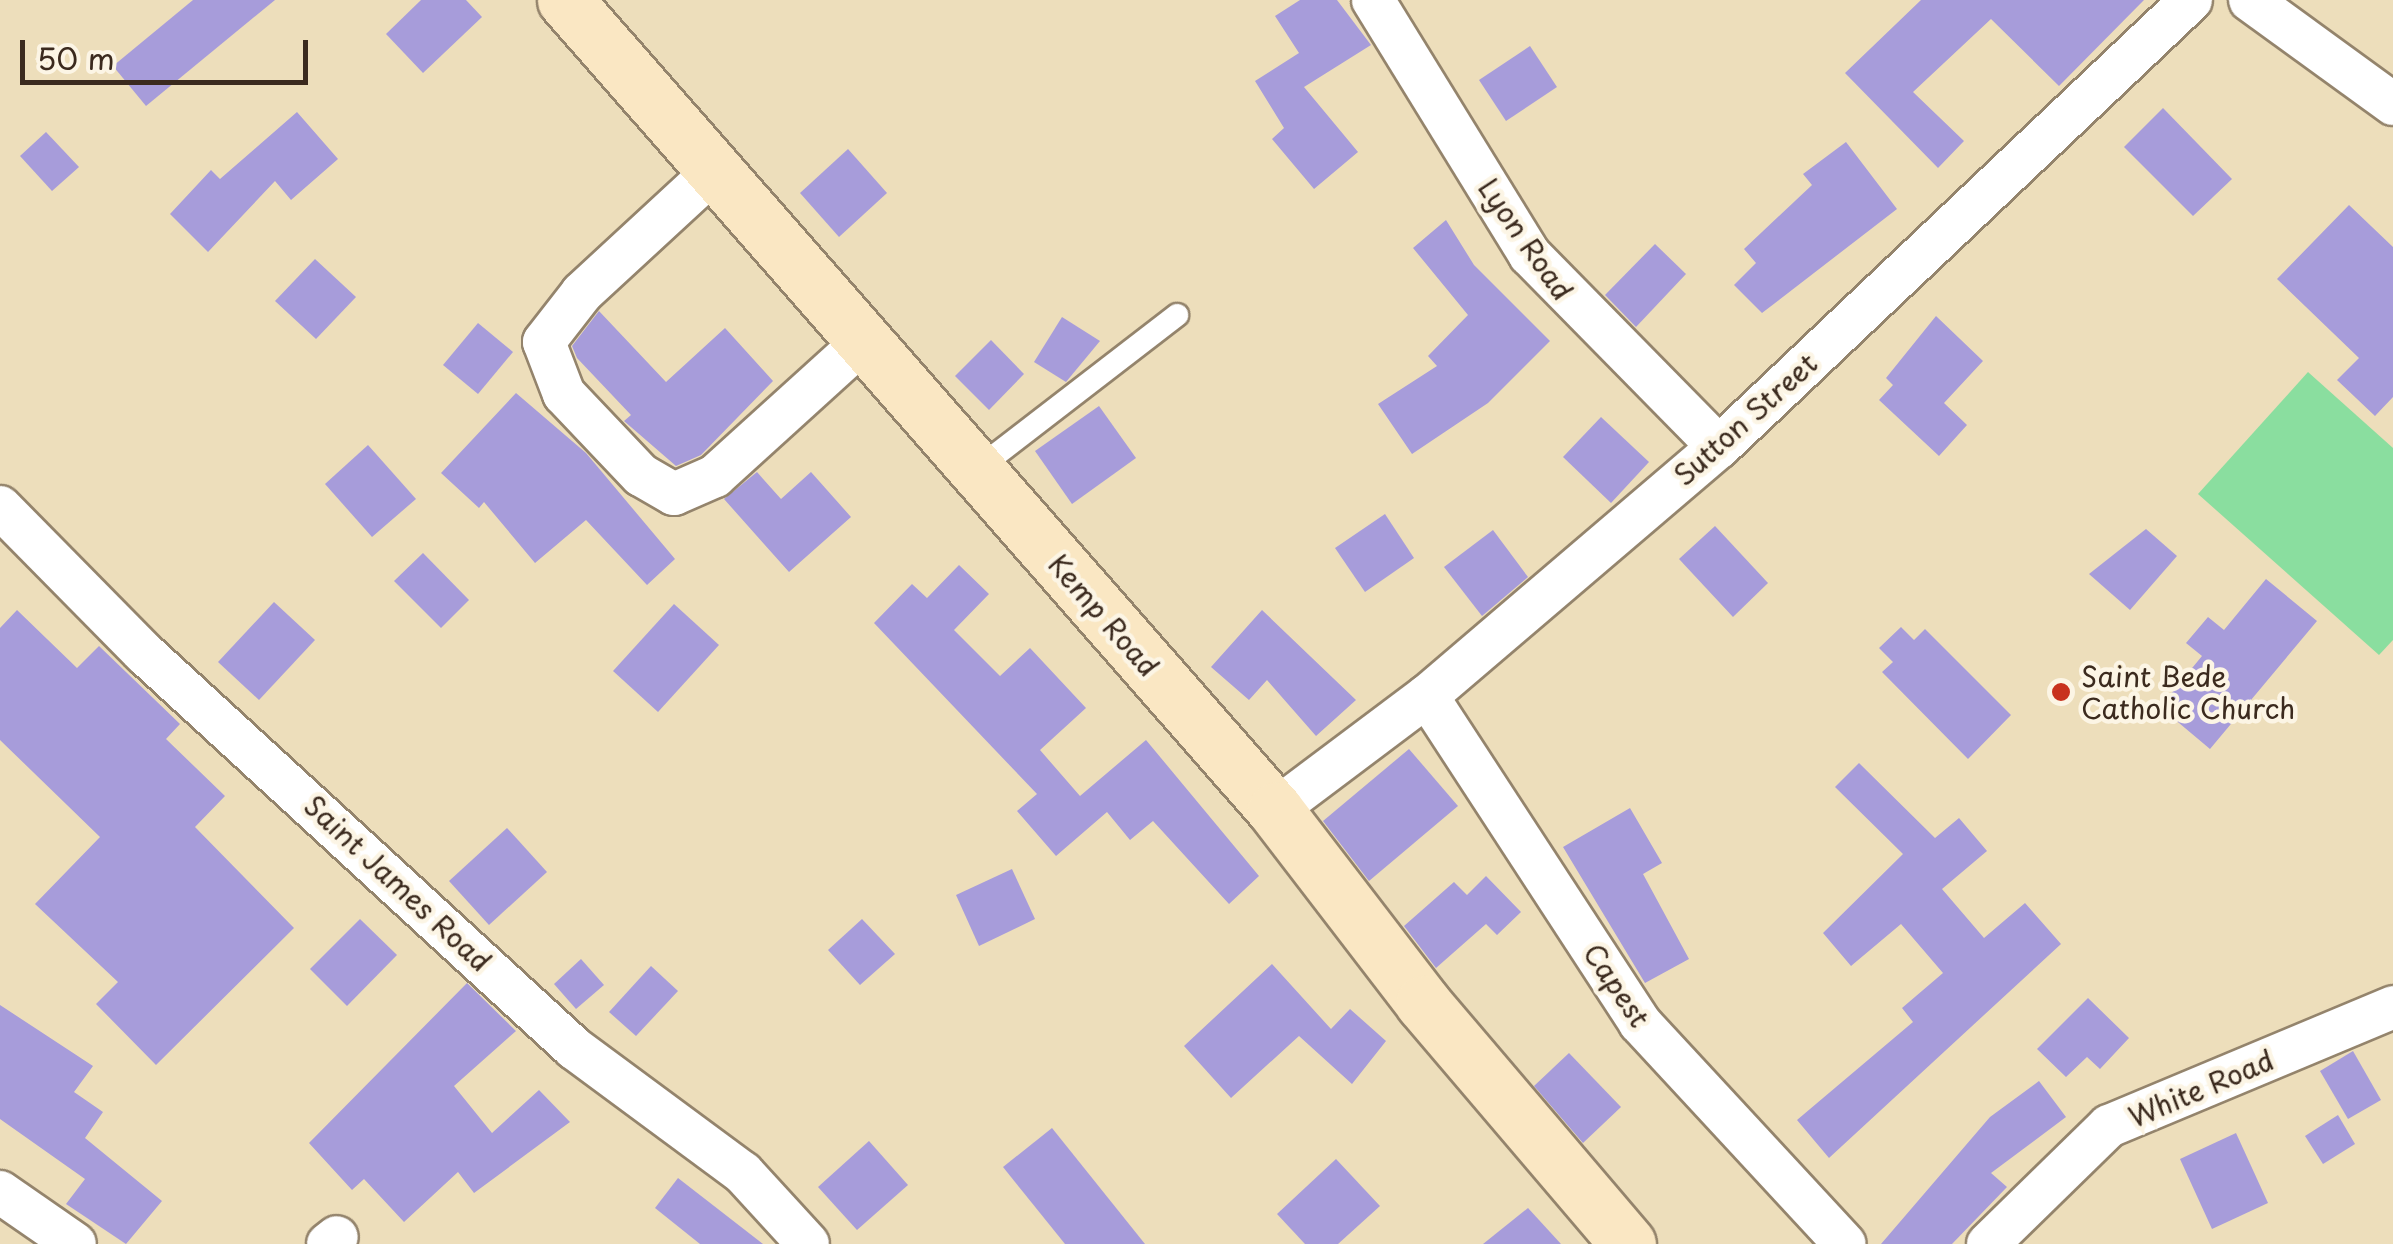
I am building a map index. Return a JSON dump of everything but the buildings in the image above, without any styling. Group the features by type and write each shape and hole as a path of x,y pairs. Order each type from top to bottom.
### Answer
{"street":[{"name":"Kemp Road","path":"565,0 1276,810 1423,1003 1628,1244"},
{"name":"Lyon Road","path":"1373,0 1530,255 1719,447"},
{"name":"Sutton Street","path":"1276,810 1427,696 1719,447 2191,0"},
{"path":"2250,0 2393,104"},
{"path":"714,171 582,293 544,342 564,394 641,475 674,494 715,476 864,342"},
{"name":"Saint James Road","path":"0,507 144,653 574,1048 742,1172 808,1244"},
{"name":"Capest","path":"1427,696 1640,1023 1846,1244"},
{"name":"White Road","path":"1988,1244 2108,1126 2393,1007"},
{"path":"0,1192 75,1244"}],"lane":[{"path":"976,470 1177,315"}],"green space":[{"path":"2308,372 2393,448 2393,640 2379,655 2198,494"}],"place":[{"name":"Saint Bede Catholic Church","path":"2061,692"}]}
